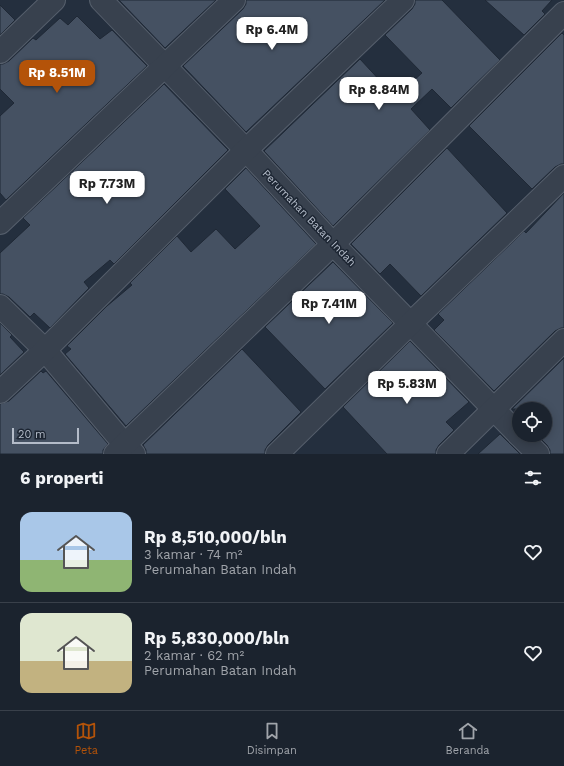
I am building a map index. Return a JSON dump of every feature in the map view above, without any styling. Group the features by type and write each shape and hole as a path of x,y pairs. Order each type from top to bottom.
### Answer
{"street":[{"path":"0,52 54,0"},
{"name":"Perumahan Batan Indah","path":"101,0 246,150 333,244 512,427"},
{"path":"0,223 234,0"},
{"path":"0,392 45,350 246,150 403,0"},
{"path":"0,306 45,350 125,451 564,13"},
{"path":"277,454 564,176"},
{"path":"448,454 564,340"},
{"name":"Perumahan Batan Indah","path":"526,442 538,454"}],"building":[{"path":"119,0 216,0 165,48"},
{"path":"246,0 385,0 246,132 183,66 243,9 246,4"},
{"path":"415,0 442,0 500,60 451,108 432,89 411,109 430,130 333,226 264,151 360,59 395,97 422,73 385,35 412,9 415,4"},
{"path":"485,0 552,0 542,11 545,14 524,35"},
{"path":"0,5 15,20 0,35"},
{"path":"77,16 100,39 112,30 147,66 6,200 0,193 0,116 14,103 0,89 0,64 9,61 33,38 36,40 60,18 68,25"},
{"path":"562,33 564,35 564,164 555,167 532,189 469,126"},
{"path":"164,84 228,150 114,264 110,260 84,282 89,288 50,328 34,313 30,317 9,297 0,294 0,253 30,225 23,218"},
{"path":"447,148 507,213 421,296 390,264 380,274 351,244"},
{"path":"246,168 316,244 126,426 65,354 71,349 67,346 107,306 132,285 130,283 177,236 191,252 216,229 235,249 260,226 225,189"},
{"path":"564,193 564,328 555,331 494,391 434,330 444,320 438,314 524,231 526,233"},
{"path":"333,262 393,323 325,389 265,327"},
{"path":"0,323 12,335 10,337 24,352 0,375"},
{"path":"410,341 469,402 446,422 454,430 439,445 436,450 436,454 387,454 343,407"},
{"path":"242,349 301,412 268,445 265,450 265,454 146,454 146,450 143,445"},
{"path":"564,358 564,454 550,454 550,450 544,442 552,442 552,402 519,402"},
{"path":"41,371 43,373 46,371 108,444 103,450 103,454 0,454 0,404 9,401"},
{"path":"500,434 520,454 478,454"}]}
